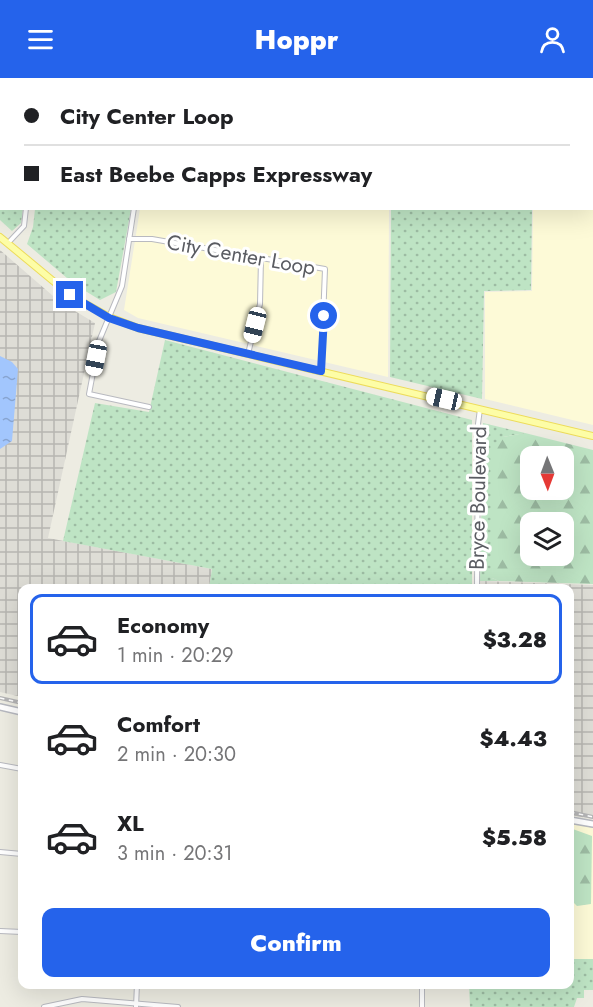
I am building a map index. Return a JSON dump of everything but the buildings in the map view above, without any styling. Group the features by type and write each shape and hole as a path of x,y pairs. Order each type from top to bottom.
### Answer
{"main road":[{"path":"0,237 70,295 109,318 167,336 593,436"}],"street":[{"path":"7,243 24,226 26,210"},
{"path":"134,210 122,286 99,341 89,394 148,407"},
{"name":"City Center Loop","path":"129,239 152,239 325,269 321,371"},
{"path":"248,354 260,304 261,258"},
{"name":"Bryce Boulevard","path":"477,584 480,408"},
{"path":"0,707 18,711"},
{"path":"0,765 18,768"},
{"path":"574,821 593,824"},
{"path":"0,852 18,854"},
{"path":"0,931 18,932"},
{"path":"136,1005 137,989"},
{"path":"422,989 422,1007"},
{"path":"44,1007 77,999 177,1007"}],"shaded area":[{"path":"140,210 389,210 388,377 138,318 124,310"},
{"path":"533,210 593,210 593,425 485,399 485,292 532,291"},
{"path":"0,250 60,302 95,323 48,538 212,569 210,584 18,584 18,696 0,692"},
{"path":"480,581 565,584 480,584"},
{"path":"574,584 593,585 593,819 574,816"},
{"path":"574,824 593,828 593,959 574,959"}],"green space":[{"path":"0,210 23,210 21,223 12,231 0,220"},
{"path":"35,210 131,210 116,292 100,300 74,284 27,244 33,227"},
{"path":"391,210 532,210 531,290 484,291 482,399 390,377"},
{"path":"165,340 472,420 472,584 210,584 212,569 63,541 95,403 149,412"},
{"path":"483,423 525,433 503,437 492,578 499,581 480,581"},
{"path":"525,433 593,450 593,584 499,581 492,578 493,445 503,437"},
{"path":"574,829 592,836 591,904 577,906 574,903"},
{"path":"574,959 593,959 593,990 584,990 584,998 577,998 574,1007 470,1007 469,989 574,989"}],"water":[{"path":"0,356 12,362 18,369 12,441 0,449"}],"railway":[{"path":"0,698 18,702"},
{"path":"574,813 593,817"}],"route":[{"path":"70,295 109,318 138,328 321,371 324,316"}]}
